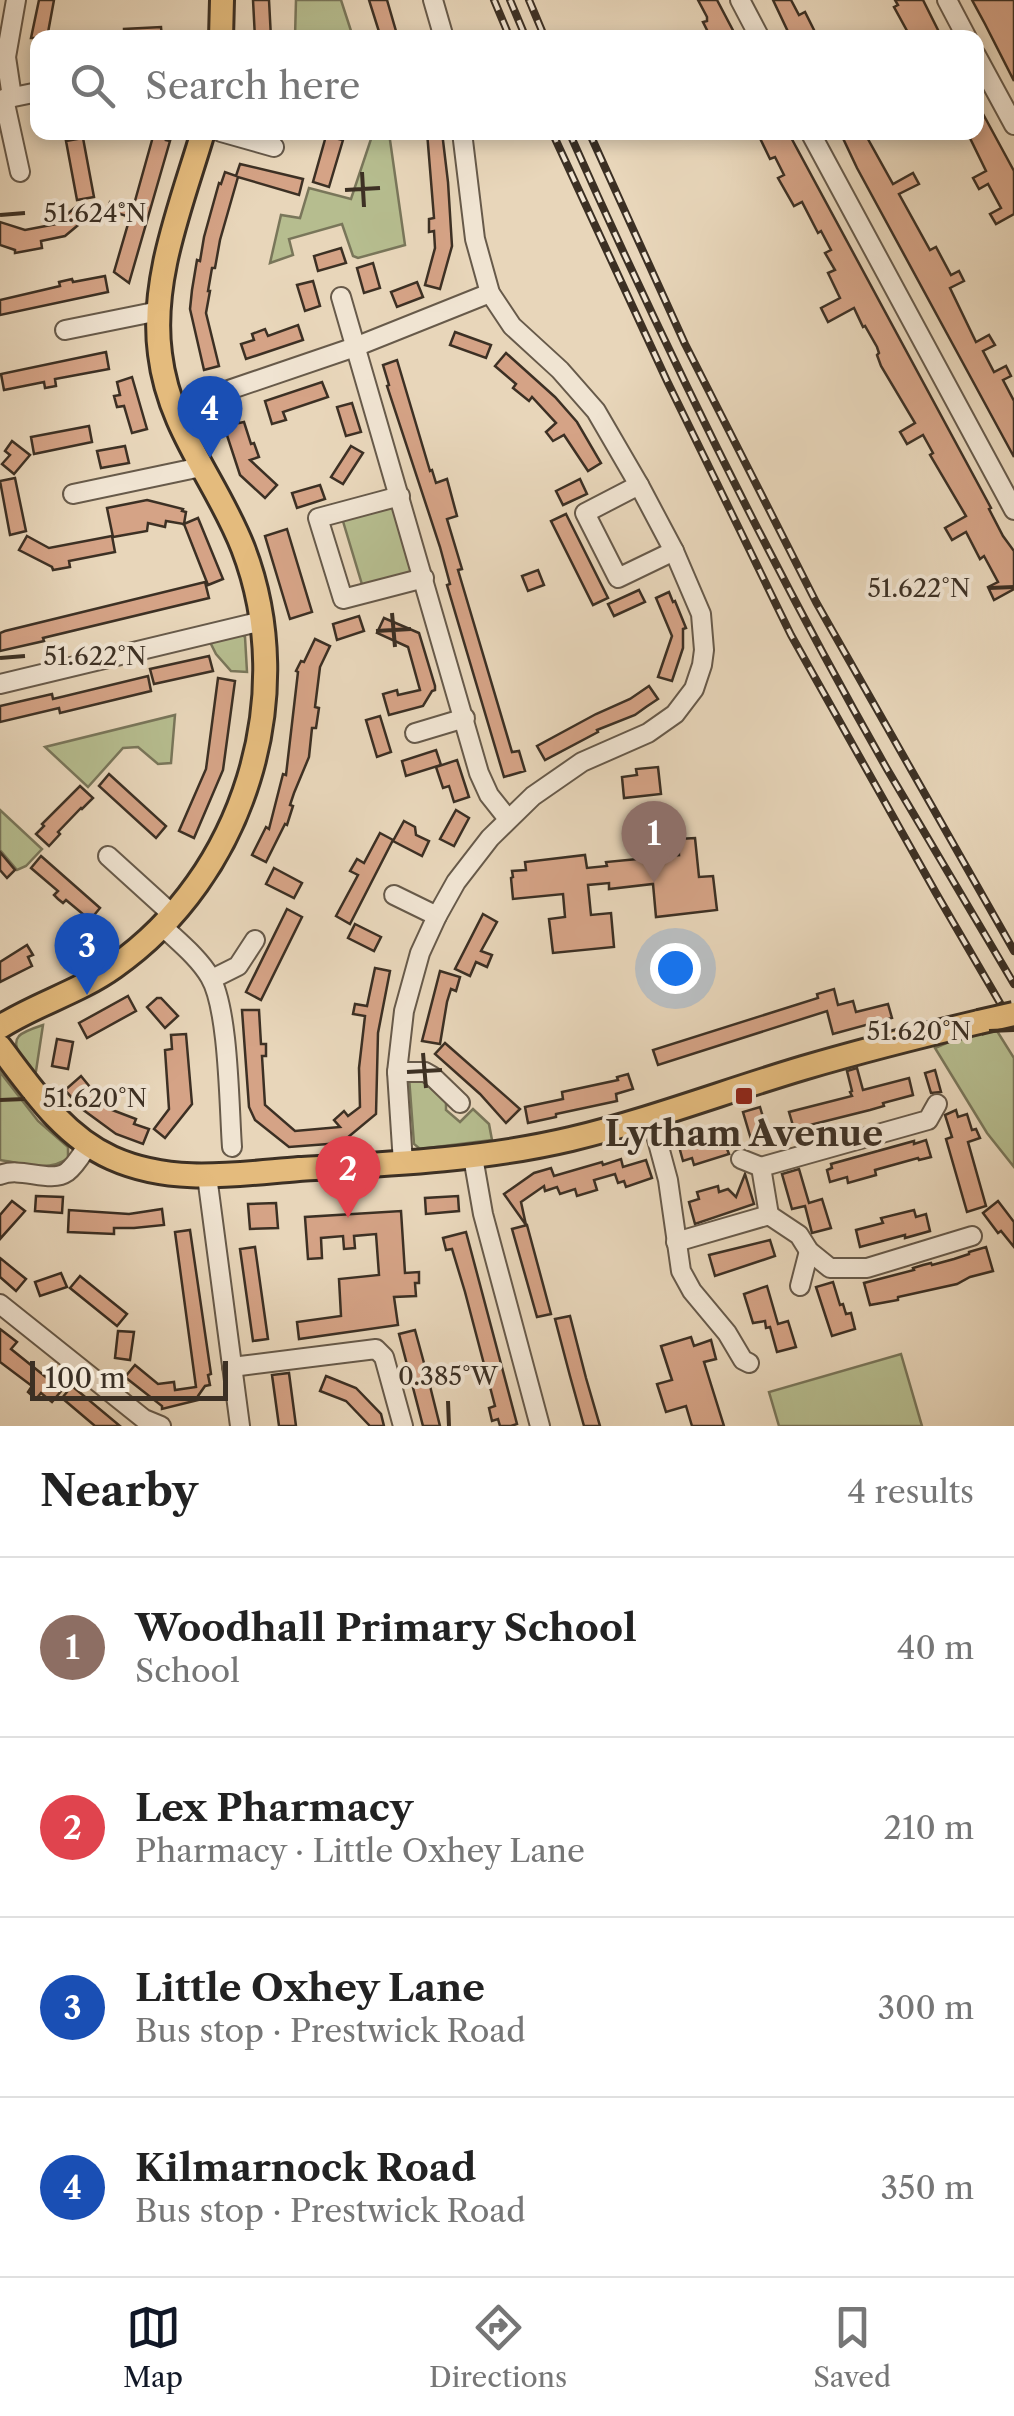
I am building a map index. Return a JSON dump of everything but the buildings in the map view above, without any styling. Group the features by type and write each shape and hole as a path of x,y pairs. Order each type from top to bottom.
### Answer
{"main road":[{"path":"221,30 222,0"},
{"path":"0,1027 113,968 168,920 209,867 228,834 251,772 262,725 266,672 254,584 226,510 172,409 160,352 159,311 168,255 201,140"},
{"path":"0,1047 42,1101 88,1145 110,1158 164,1174 207,1176 473,1157 568,1140 802,1068 1014,1014"}],"street":[{"path":"16,0 6,57 5,98 20,172"},
{"path":"433,0 442,30"},
{"path":"947,0 963,30"},
{"path":"742,1 756,30"},
{"path":"984,70 1014,124"},
{"path":"5,98 30,93"},
{"path":"250,140 274,147"},
{"path":"403,1163 397,1072 399,1040 409,987 437,916 473,858 534,796 582,762 661,726 675,714 694,689 705,636 701,614 674,551 596,411 560,370 512,326 490,293 475,239 463,140"},
{"path":"814,140 1014,510"},
{"path":"172,409 355,346 490,293"},
{"path":"341,296 484,785 508,819"},
{"path":"65,330 159,311"},
{"path":"73,494 201,467"},
{"path":"639,485 585,513 618,578 674,551"},
{"path":"400,496 318,518 343,599 424,578"},
{"path":"0,684 262,621"},
{"path":"414,733 465,718"},
{"path":"108,856 168,920 212,979 223,1019 232,1147"},
{"path":"394,895 437,916"},
{"path":"212,979 238,966 255,940"},
{"path":"397,1072 425,1072 460,1103"},
{"path":"741,1159 761,1167 928,1120 937,1104"},
{"path":"651,1116 668,1180 681,1271 743,1360 749,1363"},
{"path":"0,1175 14,1170 56,1176 66,1172 88,1145"},
{"path":"473,1157 482,1214 540,1426"},
{"path":"761,1167 769,1215 799,1235 809,1252 830,1268 867,1268 972,1236"},
{"path":"207,1176 240,1426"},
{"path":"676,1242 769,1215"},
{"path":"800,1286 809,1252"},
{"path":"0,1304 144,1419 161,1426"},
{"path":"232,1368 376,1349 384,1357 402,1426"}],"green space":[{"path":"296,0 341,0 351,30 295,30"},
{"path":"371,140 390,140 405,245 358,258 353,256 342,224 289,239 293,255 270,263 281,215 300,218 309,188 351,199"},
{"path":"394,505 416,577 364,591 342,518"},
{"path":"241,634 245,637 247,672 231,671 210,642"},
{"path":"175,715 171,763 158,764 138,747 123,748 88,787 45,747"},
{"path":"0,810 42,849 17,870 0,850"},
{"path":"992,1023 1014,1058 1014,1167 987,1133 935,1048"},
{"path":"43,1025 35,1073 16,1045 24,1032"},
{"path":"0,1072 38,1121 68,1147 68,1158 44,1166 0,1160"},
{"path":"422,1076 446,1099 446,1110 460,1122 473,1109 489,1124 492,1140 420,1149 414,1144 409,1077"},
{"path":"901,1354 922,1426 779,1426 769,1392"}],"railway":[{"path":"494,0 507,30"},
{"path":"510,0 523,30"},
{"path":"529,0 542,30"},
{"path":"556,140 791,635 1014,1027"},
{"path":"573,140 681,374 801,613 887,769 1014,984"},
{"path":"593,140 685,344 816,602 1014,951"}],"place":[{"name":"Kilmarnock Road","path":"210,458"},
{"name":"Woodhall Primary School","path":"654,883"},
{"name":"Little Oxhey Lane","path":"87,995"},
{"name":"Lytham Avenue","path":"744,1096"},
{"name":"Lex Pharmacy","path":"348,1218"}]}
